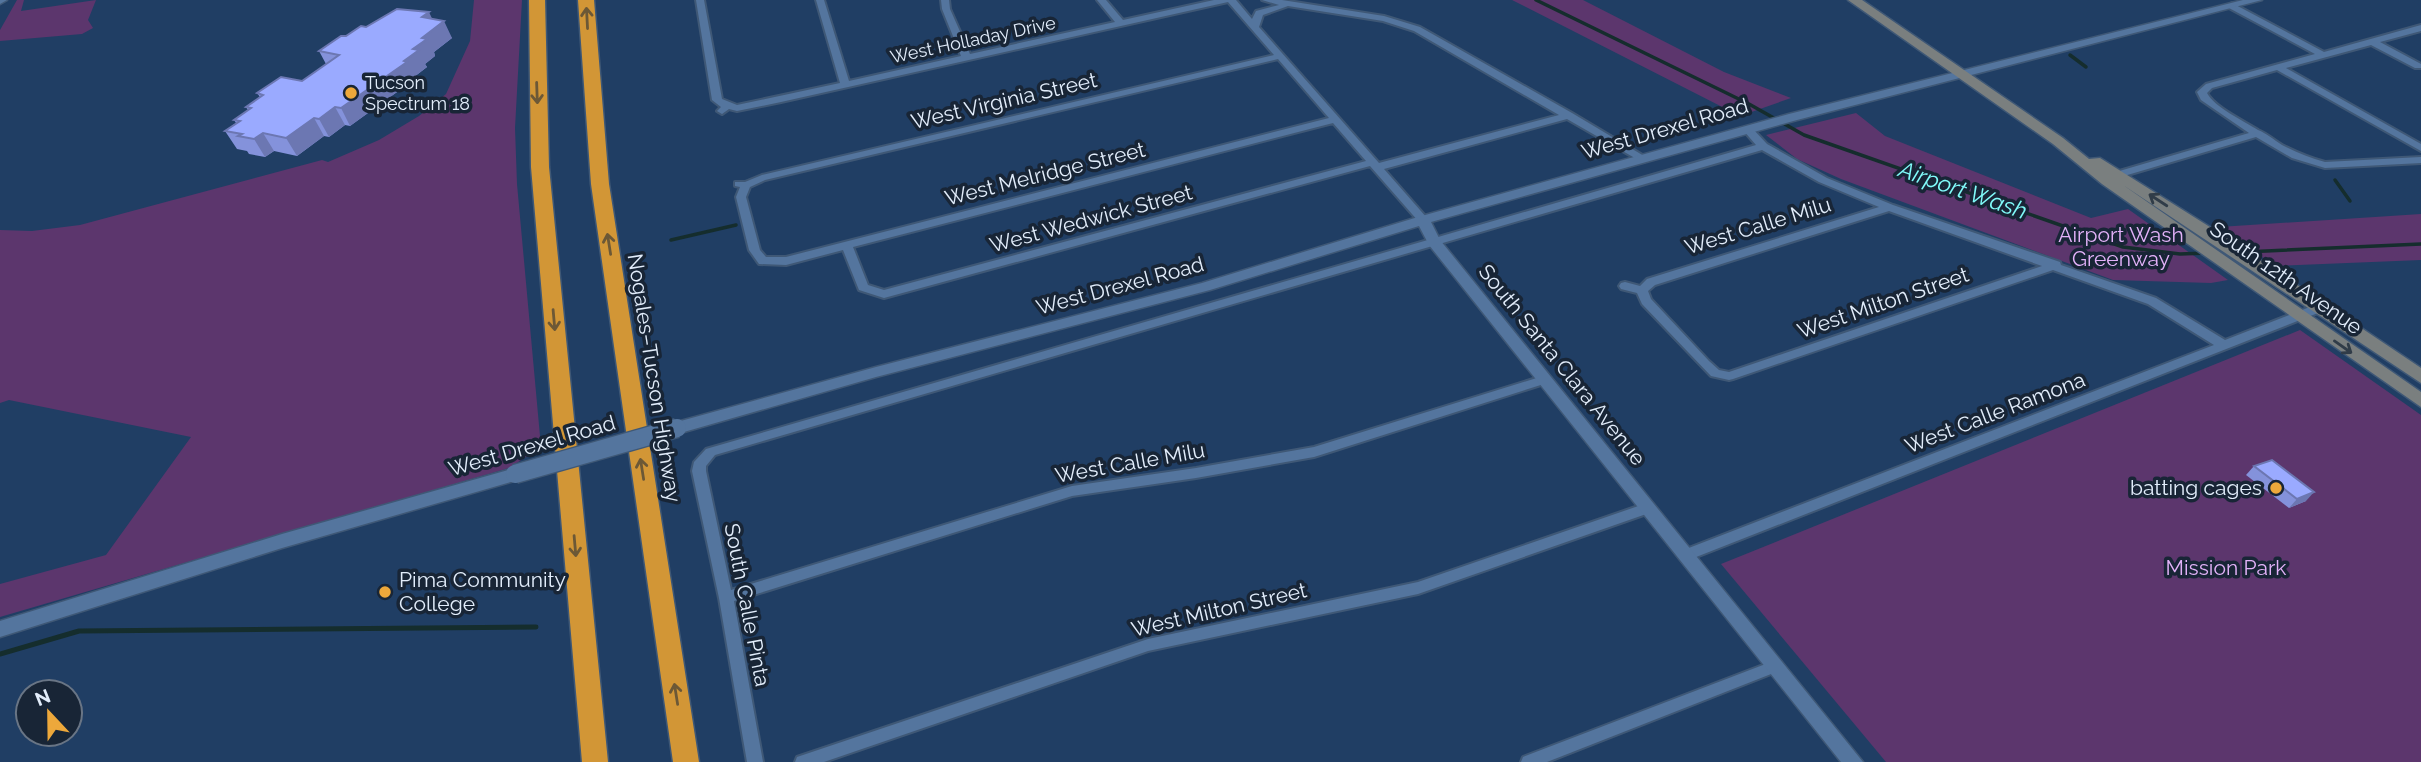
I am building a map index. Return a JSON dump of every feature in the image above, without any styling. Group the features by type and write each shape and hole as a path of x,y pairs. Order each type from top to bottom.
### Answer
{"highway":[{"path":"537,0 540,167 595,762"},
{"name":"Nogales–Tucson Highway","path":"586,0 600,184 686,762"}],"main road":[{"name":"South 12th Avenue","path":"1854,0 2058,141 2107,181 2421,401"},
{"name":"South 12th Avenue","path":"2058,141 2120,174 2421,377"}],"street":[{"name":"West Holladay Drive","path":"700,0 717,100 724,109 1226,0"},
{"path":"820,0 845,84"},
{"path":"945,0 946,9 967,57"},
{"path":"1101,0 1120,23"},
{"name":"South Santa Clara Avenue","path":"1231,0 1423,220 1434,242 1543,380 1853,762"},
{"path":"1266,0 1384,19 1417,29 1644,159"},
{"name":"West Drexel Road","path":"0,629 307,534 876,372 1205,287 1423,220 1762,125 1959,72 2256,0"},
{"path":"1255,28 1259,13 1275,7 1298,5"},
{"path":"2232,6 2324,55"},
{"path":"2421,28 2209,86 2199,92 2214,106 2300,159 2325,165 2421,160"},
{"path":"2373,42 2418,66"},
{"name":"West Virginia Street","path":"760,265 741,197 743,184 1280,56"},
{"path":"2280,68 2421,148"},
{"name":"West Wedwick Street","path":"847,245 869,297 1569,115"},
{"name":"West Melridge Street","path":"760,265 786,261 1336,119"},
{"path":"1748,130 1763,146 1823,180 1889,207 2152,301 2225,346"},
{"path":"2120,174 2259,133"},
{"name":"West Drexel Road","path":"704,458 722,446 1763,146"},
{"name":"West Calle Milu","path":"1642,290 1651,282 1889,207"},
{"name":"West Milton Street","path":"1642,290 1646,301 1721,380 2056,265"},
{"path":"1625,286 1642,290"},
{"name":"West Calle Ramona","path":"1686,555 2319,309"},
{"name":"West Calle Milu","path":"726,598 1072,491 1196,474 1314,452 1543,380"},
{"name":"South Calle Pinta","path":"704,458 699,471 726,598 755,762"},
{"name":"West Milton Street","path":"803,762 1148,645 1418,588 1647,508"},
{"path":"1528,762 1776,666"}],"green space":[{"path":"17,0 24,0 21,11 96,0 88,20 93,28 82,34 0,41 0,30"},
{"path":"474,0 522,0 515,128 517,184 541,447 509,468 0,617 0,584 106,555 191,437 9,400 0,403 0,230 32,231 80,225 322,160 328,162 379,140 419,116 446,94 470,41"},
{"path":"1512,0 1583,0 1724,72 1791,98 1740,116"},
{"name":"Airport Wash Greenway","path":"1856,113 1885,136 2091,218 2128,209 2228,280 2211,283 2113,280 1841,179 1797,159 1766,135"},
{"name":"Airport Wash Greenway","path":"2421,214 2421,260 2275,266 2219,227"},
{"name":"Mission Park","path":"2300,330 2421,415 2421,762 1886,762 1721,564"}],"building":[{"path":"397,9 429,12 422,17 444,21 422,38 427,39 413,49 419,50 404,61 407,62 341,108 335,107 319,119 314,118 286,138 263,133 254,139 225,131 240,121 234,120 263,95 257,93 281,77 302,81 339,55 319,51 341,36 346,36 361,26 366,27"},
{"path":"2272,460 2314,492 2297,499 2254,466"}],"waterway":[{"name":"Airport Wash","path":"1536,0 1749,104 1804,135 2123,247 2180,254 2207,253"},
{"path":"2070,55 2086,67"},
{"path":"2335,180 2350,201"},
{"path":"671,240 736,225"},
{"name":"Airport Wash","path":"2244,252 2421,244"},
{"path":"0,654 79,631 536,627"}],"place":[{"name":"Tucson Spectrum 18","path":"351,93"},
{"name":"batting cages","path":"2276,488"},
{"name":"Pima Community College","path":"385,592"}]}
